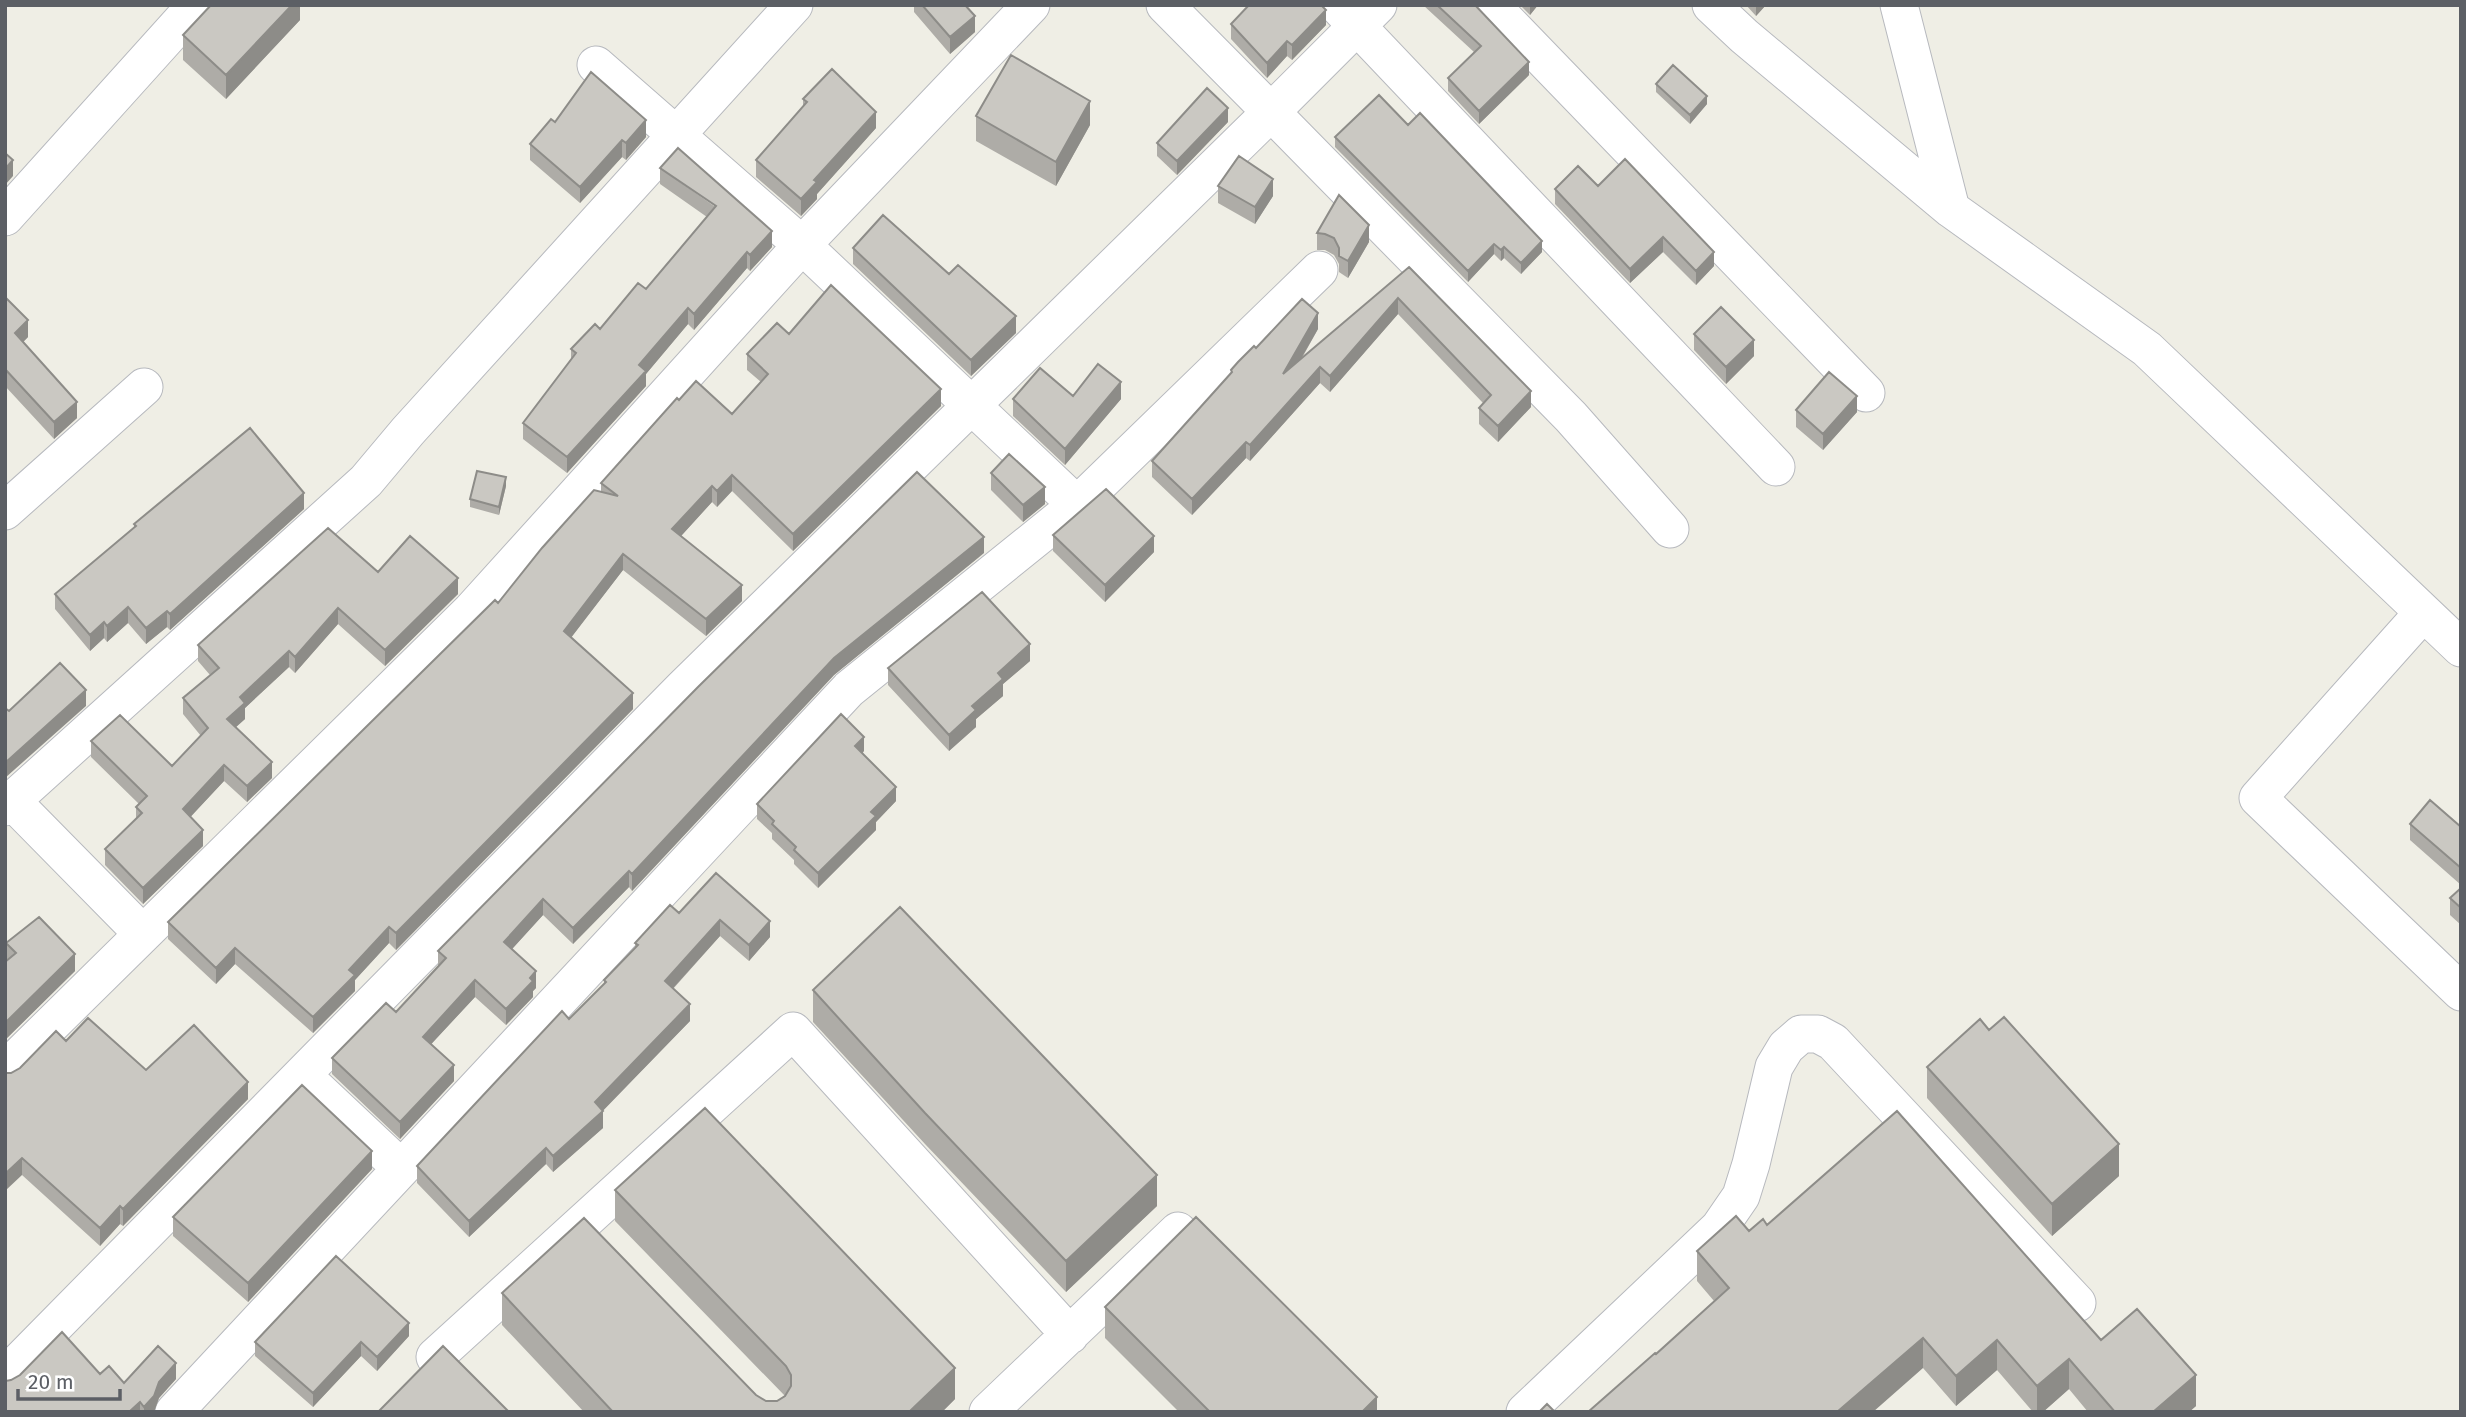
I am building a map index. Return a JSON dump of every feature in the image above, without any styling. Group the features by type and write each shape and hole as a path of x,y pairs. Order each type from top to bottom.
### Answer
{"street":[{"path":"5,217 196,5"},
{"path":"142,933 9,804 366,481 408,431 794,5"},
{"path":"5,1070 471,611 802,246 1031,5"},
{"path":"1165,5 1571,417 1670,529"},
{"path":"1491,5 1866,393"},
{"path":"1710,5 1951,209 2147,349 2461,648"},
{"path":"1899,5 1951,209"},
{"path":"5,1376 683,688 1271,112 1357,12 1776,467"},
{"path":"596,65 802,246 1077,505"},
{"path":"174,1412 849,689 1077,505 1318,270"},
{"path":"5,511 144,387"},
{"path":"2423,613 2258,798 2461,992"},
{"path":"435,1357 594,1230 793,1031 1070,1335"},
{"path":"1525,1412 1719,1228 1741,1196 1774,1067 1786,1047 1801,1034 1818,1034 1833,1042 2077,1303"},
{"path":"302,1075 401,1168"},
{"path":"988,1412 1178,1231"}],"building":[{"path":"211,5 292,5 226,75 183,35"},
{"path":"922,5 965,5 975,16 950,37"},
{"path":"1249,5 1321,5 1326,10 1292,45 1287,41 1267,63 1231,24"},
{"path":"1437,5 1475,5 1529,62 1479,111 1448,78 1481,46"},
{"path":"1011,55 1090,101 1056,162 976,116"},
{"path":"1673,65 1707,96 1690,115 1656,84"},
{"path":"832,69 876,112 814,180 817,182 801,199 756,160 807,102 803,99"},
{"path":"591,72 646,120 626,143 622,140 580,187 530,144 551,119 555,122"},
{"path":"1207,88 1228,108 1177,161 1157,143"},
{"path":"1379,95 1408,125 1420,113 1542,241 1521,263 1504,247 1501,250 1494,244 1468,271 1335,137"},
{"path":"678,148 772,231 750,255 747,252 694,314 688,308 639,365 646,371 567,457 523,423 576,353 571,349 595,324 600,329 638,283 646,289 716,206 660,168"},
{"path":"5,153 13,160 5,169"},
{"path":"1239,156 1273,179 1255,207 1218,186"},
{"path":"1625,159 1714,252 1696,271 1663,237 1630,269 1555,189 1578,166 1598,186"},
{"path":"1339,195 1369,225 1348,261 1339,256 1339,248 1334,238 1317,233"},
{"path":"883,215 949,274 958,265 1016,316 971,360 853,248"},
{"path":"1409,267 1531,391 1498,426 1479,408 1491,395 1398,298 1330,376 1320,367 1250,445 1246,442 1192,499 1152,461 1238,362 1254,346 1256,348 1302,299 1318,313 1283,374"},
{"path":"831,285 941,389 793,534 732,475 717,491 712,486 672,529 742,585 706,619 623,554 564,631 633,693 396,933 389,927 349,970 355,975 313,1017 235,948 216,968 168,922 495,600 498,603 594,490 618,496 601,483 677,398 679,400 696,381 732,414 768,374 747,354 777,323 789,334"},
{"path":"5,297 28,320 15,333 77,402 54,422 5,369"},
{"path":"1721,307 1754,340 1726,367 1694,334"},
{"path":"1098,364 1121,382 1065,449 1013,399 1040,368 1073,396"},
{"path":"1829,372 1857,396 1823,434 1796,410"},
{"path":"250,428 304,493 170,614 167,611 146,628 128,607 107,626 104,622 90,635 55,594"},
{"path":"1009,454 1045,487 1023,505 991,473"},
{"path":"477,471 506,477 499,507 470,499"},
{"path":"917,472 984,537 834,658 632,874 629,871 573,928 543,899 504,942 536,971 530,978 533,981 506,1009 475,980 423,1037 454,1065 400,1122 332,1058 386,1003 396,1012 446,958 438,951 698,687"},
{"path":"1106,489 1154,536 1105,585 1053,535"},
{"path":"328,528 378,572 410,536 458,578 385,650 338,608 295,657 289,651 240,697 245,703 227,719 272,762 247,786 224,765 183,809 203,830 143,888 105,849 142,813 136,807 147,796 91,741 120,715 172,766 208,728 183,698 219,668 198,645"},
{"path":"982,592 1030,644 998,673 1003,679 972,706 976,710 949,735 888,668"},
{"path":"60,663 86,690 5,763 5,708 9,711"},
{"path":"841,714 864,737 855,746 896,787 871,812 876,816 818,873 794,850 796,847 772,824 774,821 757,804"},
{"path":"2430,800 2461,827 2461,868 2410,824"},
{"path":"716,873 770,921 749,945 720,920 665,981 690,1004 595,1102 603,1111 553,1156 546,1148 469,1221 417,1166 562,1011 569,1019 606,982 604,980 638,945 635,943 670,905 679,913"},
{"path":"2461,888 2461,908 2450,898"},
{"path":"900,907 1157,1175 1066,1261 813,990"},
{"path":"39,917 75,954 5,1023 5,962 16,953 6,943"},
{"path":"2004,1017 2119,1144 2052,1204 1927,1067 1980,1019 1989,1030"},
{"path":"88,1018 146,1070 194,1025 248,1082 123,1209 120,1206 100,1228 22,1158 5,1174 5,1073 20,1068 56,1031 66,1041"},
{"path":"302,1085 372,1151 248,1283 173,1217"},
{"path":"705,1108 955,1368 909,1412 613,1412 502,1293 584,1218 756,1395 766,1401 777,1401 785,1396 791,1386 791,1375 786,1366 615,1190"},
{"path":"1897,1111 2101,1340 2137,1309 2196,1375 2153,1412 2115,1412 2069,1359 2037,1386 1997,1340 1956,1376 1923,1338 1837,1412 1588,1412 1729,1288 1697,1251 1736,1216 1749,1231 1763,1219 1767,1225"},
{"path":"1196,1217 1377,1397 1362,1412 1210,1412 1105,1307"},
{"path":"336,1256 409,1323 377,1357 361,1342 313,1393 255,1342"},
{"path":"62,1332 100,1374 109,1366 124,1383 158,1346 176,1363 159,1382 154,1396 144,1407 140,1402 129,1412 5,1412 5,1381 20,1375"},
{"path":"443,1346 509,1412 378,1412"},
{"path":"1547,1404 1555,1412 1539,1412"}]}
